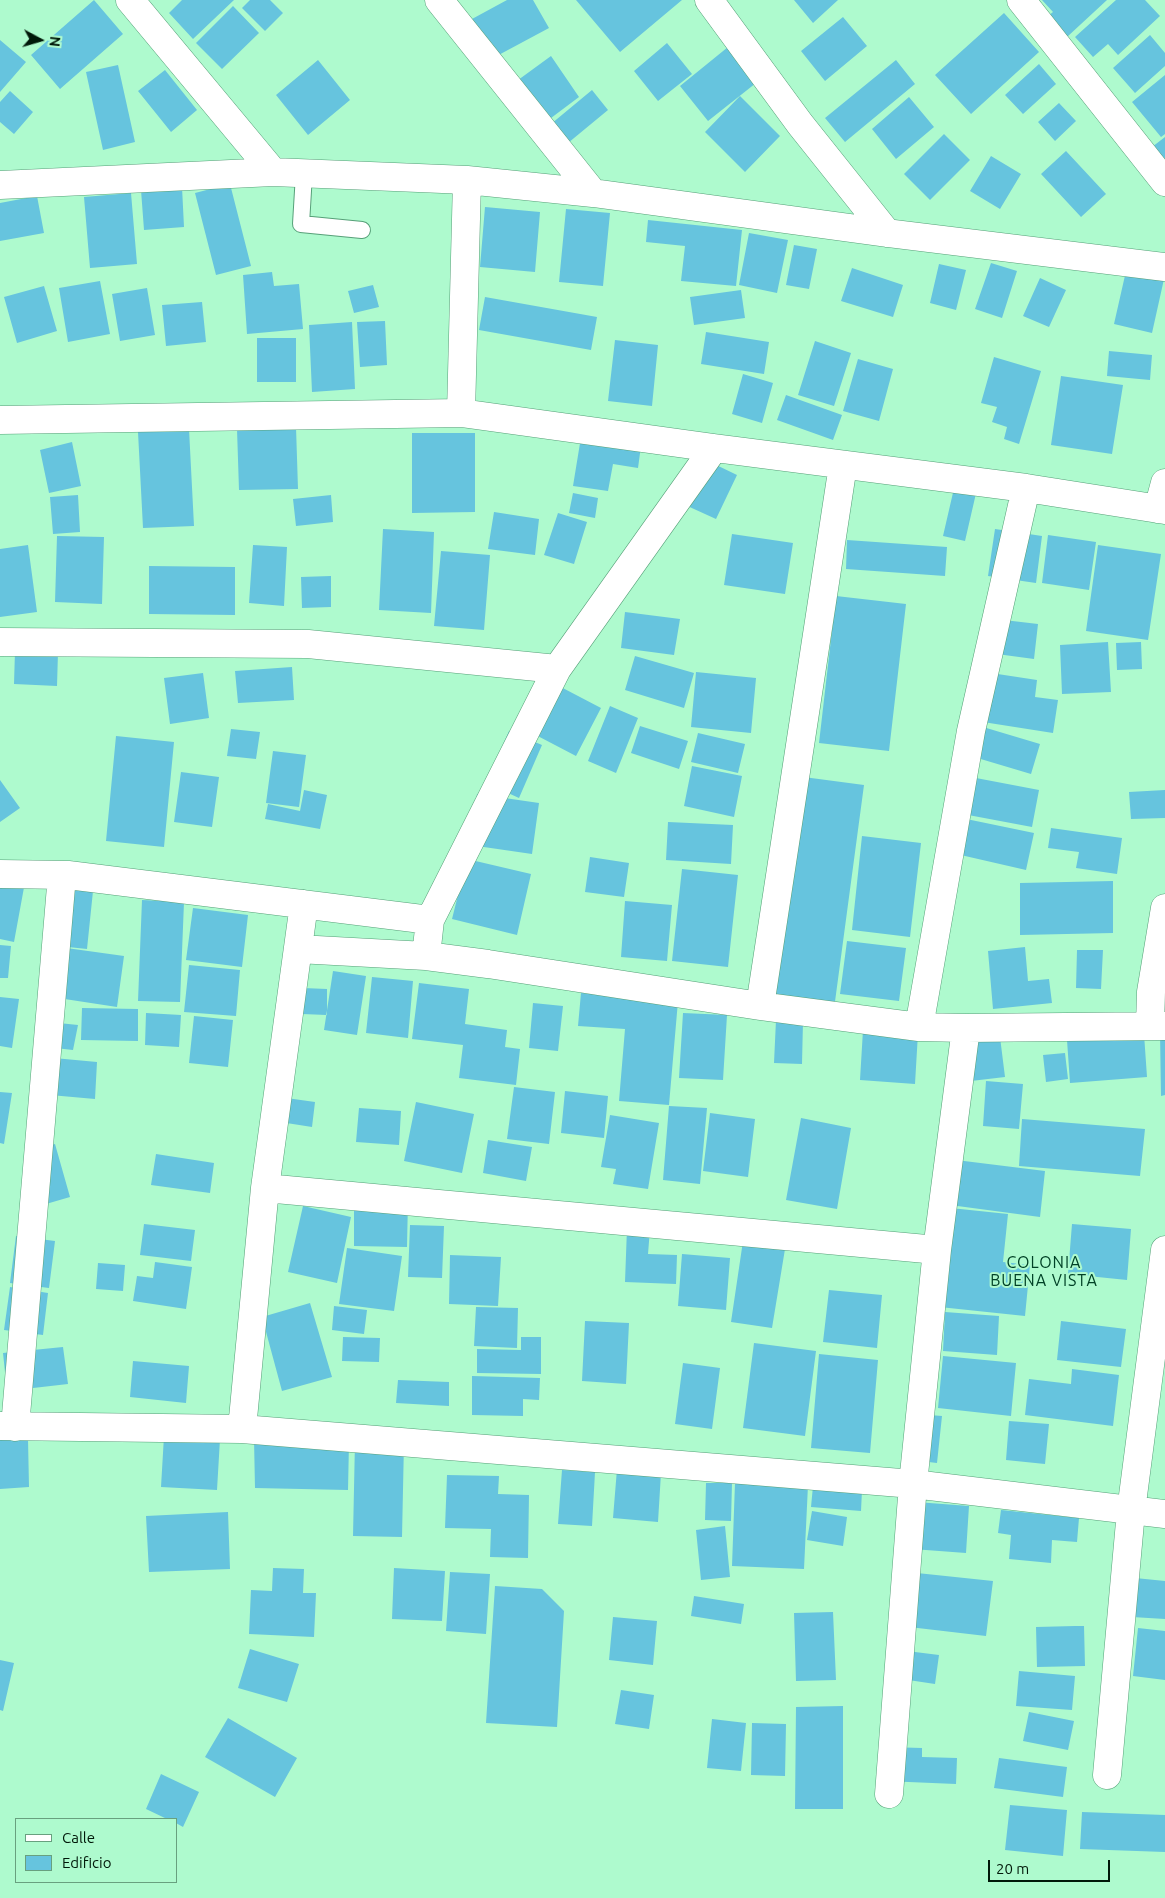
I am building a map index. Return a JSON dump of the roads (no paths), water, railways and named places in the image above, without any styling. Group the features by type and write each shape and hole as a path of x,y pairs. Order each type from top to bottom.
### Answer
{"street":[{"path":"130,0 273,172"},
{"path":"439,0 593,193"},
{"path":"709,0 800,124 887,234"},
{"path":"1021,0 1165,182"},
{"path":"0,185 273,172 467,180 593,193 887,234 1165,267"},
{"path":"461,413 467,180"},
{"path":"0,420 461,413 1026,488 1163,501"},
{"path":"426,956 430,920 557,669 714,448"},
{"path":"760,1006 843,465"},
{"path":"919,1027 972,731 1026,488"},
{"path":"0,642 308,644 557,669"},
{"path":"0,874 62,876 430,920"},
{"path":"62,876 8,1427 242,1428 913,1484 1165,1514"},
{"path":"242,1428 265,1188 304,904"},
{"path":"298,949 426,956 760,1006 919,1027 1157,1026 1152,992 1165,908"},
{"path":"889,1794 913,1484 937,1250 966,1028"},
{"path":"265,1188 937,1250"},
{"path":"1107,1775 1131,1511 1165,1250"}],"lane":[{"path":"304,174 301,224 362,230"}],"district":[{"name":"COLONIA BUENA VISTA","path":"1044,1272"}]}
